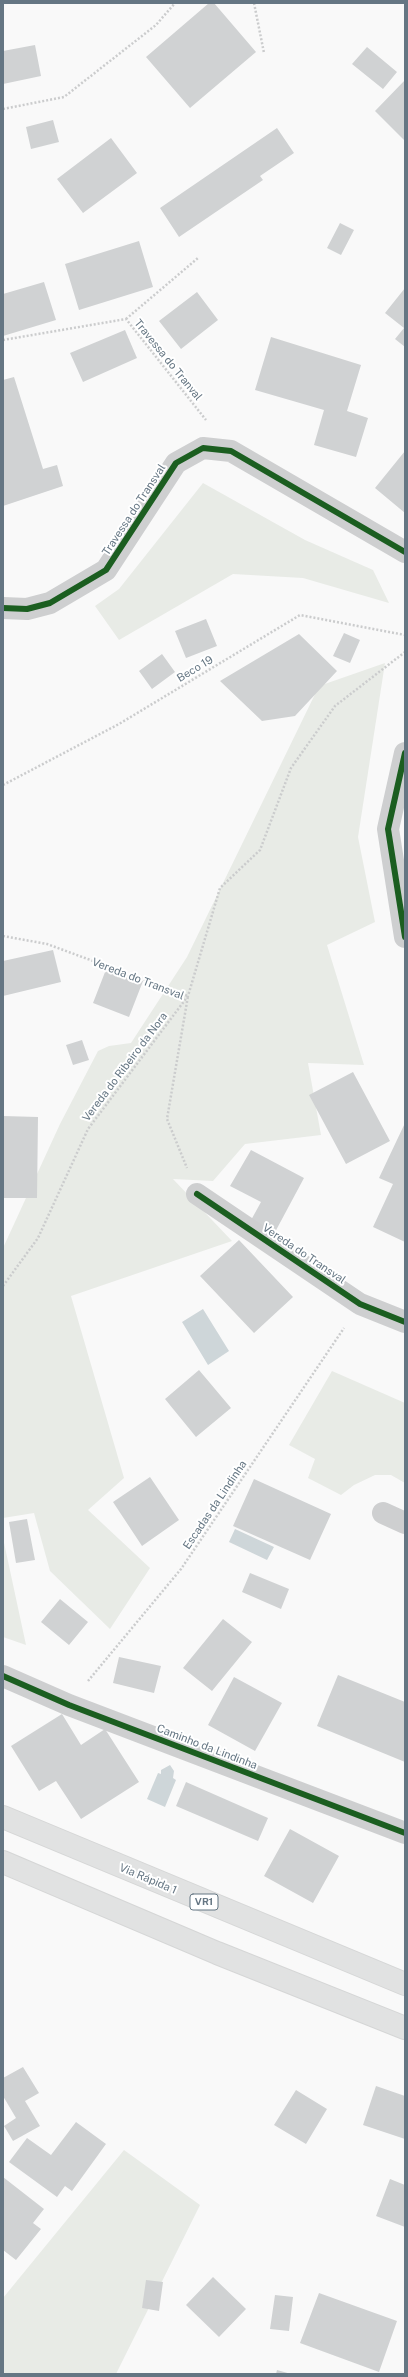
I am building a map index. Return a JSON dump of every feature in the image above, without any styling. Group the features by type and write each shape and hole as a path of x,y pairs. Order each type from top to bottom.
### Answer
{"highway":[{"name":"Via Rápida 1","path":"3,1817 405,1984"},
{"path":"3,1862 217,1953 405,2028"}],"street":[{"name":"Travessa do Transval","path":"3,608 27,609 50,603 106,570 176,463 203,448 231,451 405,552"},
{"path":"405,753 388,829 405,937"},
{"name":"Vereda do Transval","path":"197,1194 360,1304 405,1322"},
{"path":"383,1513 405,1523"},
{"name":"Caminho da Lindinha","path":"3,1676 69,1705 405,1833"}],"path":[{"path":"3,109 64,97 156,25 175,3"},
{"path":"254,3 264,53"},
{"path":"126,319 198,258"}],"shaded area":[{"path":"203,483 305,540 373,570 389,603 303,578 233,574 119,640 95,606 119,589"},
{"path":"385,663 358,837 375,922 327,945 364,1065 308,1063 321,1135 245,1144 213,1181 173,1179 232,1241 71,1296 124,1478 88,1510 150,1568 110,1629 50,1571 34,1513 3,1518 3,1248 60,1124 98,1051 109,1046 131,1043 187,957 319,686"},
{"path":"203,1309 229,1351 208,1365 182,1322"},
{"path":"332,1371 405,1403 405,1483 391,1475 375,1475 354,1485 341,1495 308,1478 315,1459 289,1445"},
{"path":"235,1529 274,1547 267,1560 229,1542"},
{"path":"3,1538 26,1645 3,1637"},
{"path":"170,1765 174,1771 173,1778 176,1780 165,1807 147,1799 158,1773 161,1774 161,1770"},
{"path":"124,2150 200,2205 116,2374 3,2374 3,2298"}],"building":[{"path":"209,3 214,3 256,52 190,108 146,57"},
{"path":"35,45 41,76 3,84 3,51"},
{"path":"367,47 397,72 383,89 352,64"},
{"path":"405,80 405,141 375,111"},
{"path":"53,120 59,142 31,149 26,127"},
{"path":"277,128 294,153 260,176 263,180 179,237 160,208"},
{"path":"111,138 137,173 83,213 57,179"},
{"path":"340,223 354,230 341,255 327,248"},
{"path":"139,241 153,287 79,310 65,264"},
{"path":"44,282 56,320 3,336 3,294"},
{"path":"405,288 405,347 395,339 404,328 385,313"},
{"path":"197,292 218,320 181,349 159,321"},
{"path":"125,330 137,358 83,382 70,353"},
{"path":"271,337 361,365 347,411 368,418 356,457 314,445 324,410 255,390"},
{"path":"14,377 43,469 57,465 63,486 3,506 3,380"},
{"path":"405,451 405,513 375,488"},
{"path":"206,619 217,646 186,658 175,631"},
{"path":"344,633 360,640 350,663 333,656"},
{"path":"299,634 337,671 295,716 262,721 220,681"},
{"path":"162,654 175,672 152,689 139,671"},
{"path":"53,950 61,982 3,996 3,961"},
{"path":"107,967 143,981 129,1017 93,1003"},
{"path":"82,1040 89,1060 73,1065 66,1045"},
{"path":"353,1072 390,1141 346,1164 309,1095"},
{"path":"3,1116 38,1117 37,1198 3,1198"},
{"path":"405,1123 405,1242 373,1227 393,1184 379,1178"},
{"path":"251,1150 304,1178 274,1234 250,1222 261,1202 230,1186"},
{"path":"239,1240 293,1297 254,1333 200,1276"},
{"path":"199,1370 231,1408 196,1437 165,1399"},
{"path":"150,1477 179,1520 142,1546 113,1502"},
{"path":"254,1479 331,1514 310,1560 233,1526"},
{"path":"27,1519 35,1560 16,1563 9,1522"},
{"path":"250,1573 289,1589 281,1609 242,1592"},
{"path":"60,1599 88,1622 69,1645 41,1622"},
{"path":"223,1619 252,1642 212,1691 183,1668"},
{"path":"119,1657 161,1666 154,1693 113,1683"},
{"path":"338,1675 405,1702 405,1762 317,1726"},
{"path":"234,1677 282,1703 255,1751 208,1725"},
{"path":"62,1714 81,1745 105,1729 139,1782 81,1819 56,1781 39,1791 11,1746"},
{"path":"186,1782 268,1818 258,1841 176,1806"},
{"path":"290,1829 339,1856 313,1903 264,1876"},
{"path":"23,2067 39,2093 25,2101 40,2126 13,2141 4,2126 16,2118 3,2096 3,2078"},
{"path":"376,2086 405,2096 405,2139 363,2125"},
{"path":"296,2090 327,2109 306,2144 274,2125"},
{"path":"76,2122 106,2144 72,2191 65,2186 57,2197 9,2162 27,2138 51,2155"},
{"path":"3,2177 44,2209 33,2223 41,2229 16,2260 3,2250"},
{"path":"390,2179 405,2185 405,2227 376,2216"},
{"path":"213,2277 246,2309 219,2337 186,2305"},
{"path":"146,2280 163,2282 159,2311 142,2308"},
{"path":"319,2293 397,2321 379,2372 300,2343"},
{"path":"275,2295 293,2297 289,2331 270,2329"},
{"path":"277,2370 291,2374 276,2374"}],"cycle path":[{"path":"3,608 27,609 50,603 106,570 176,463 203,448 231,451 405,552"},
{"path":"405,753 388,829 405,937"},
{"path":"197,1194 360,1304 405,1322"},
{"path":"3,1676 69,1705 405,1833"}]}
